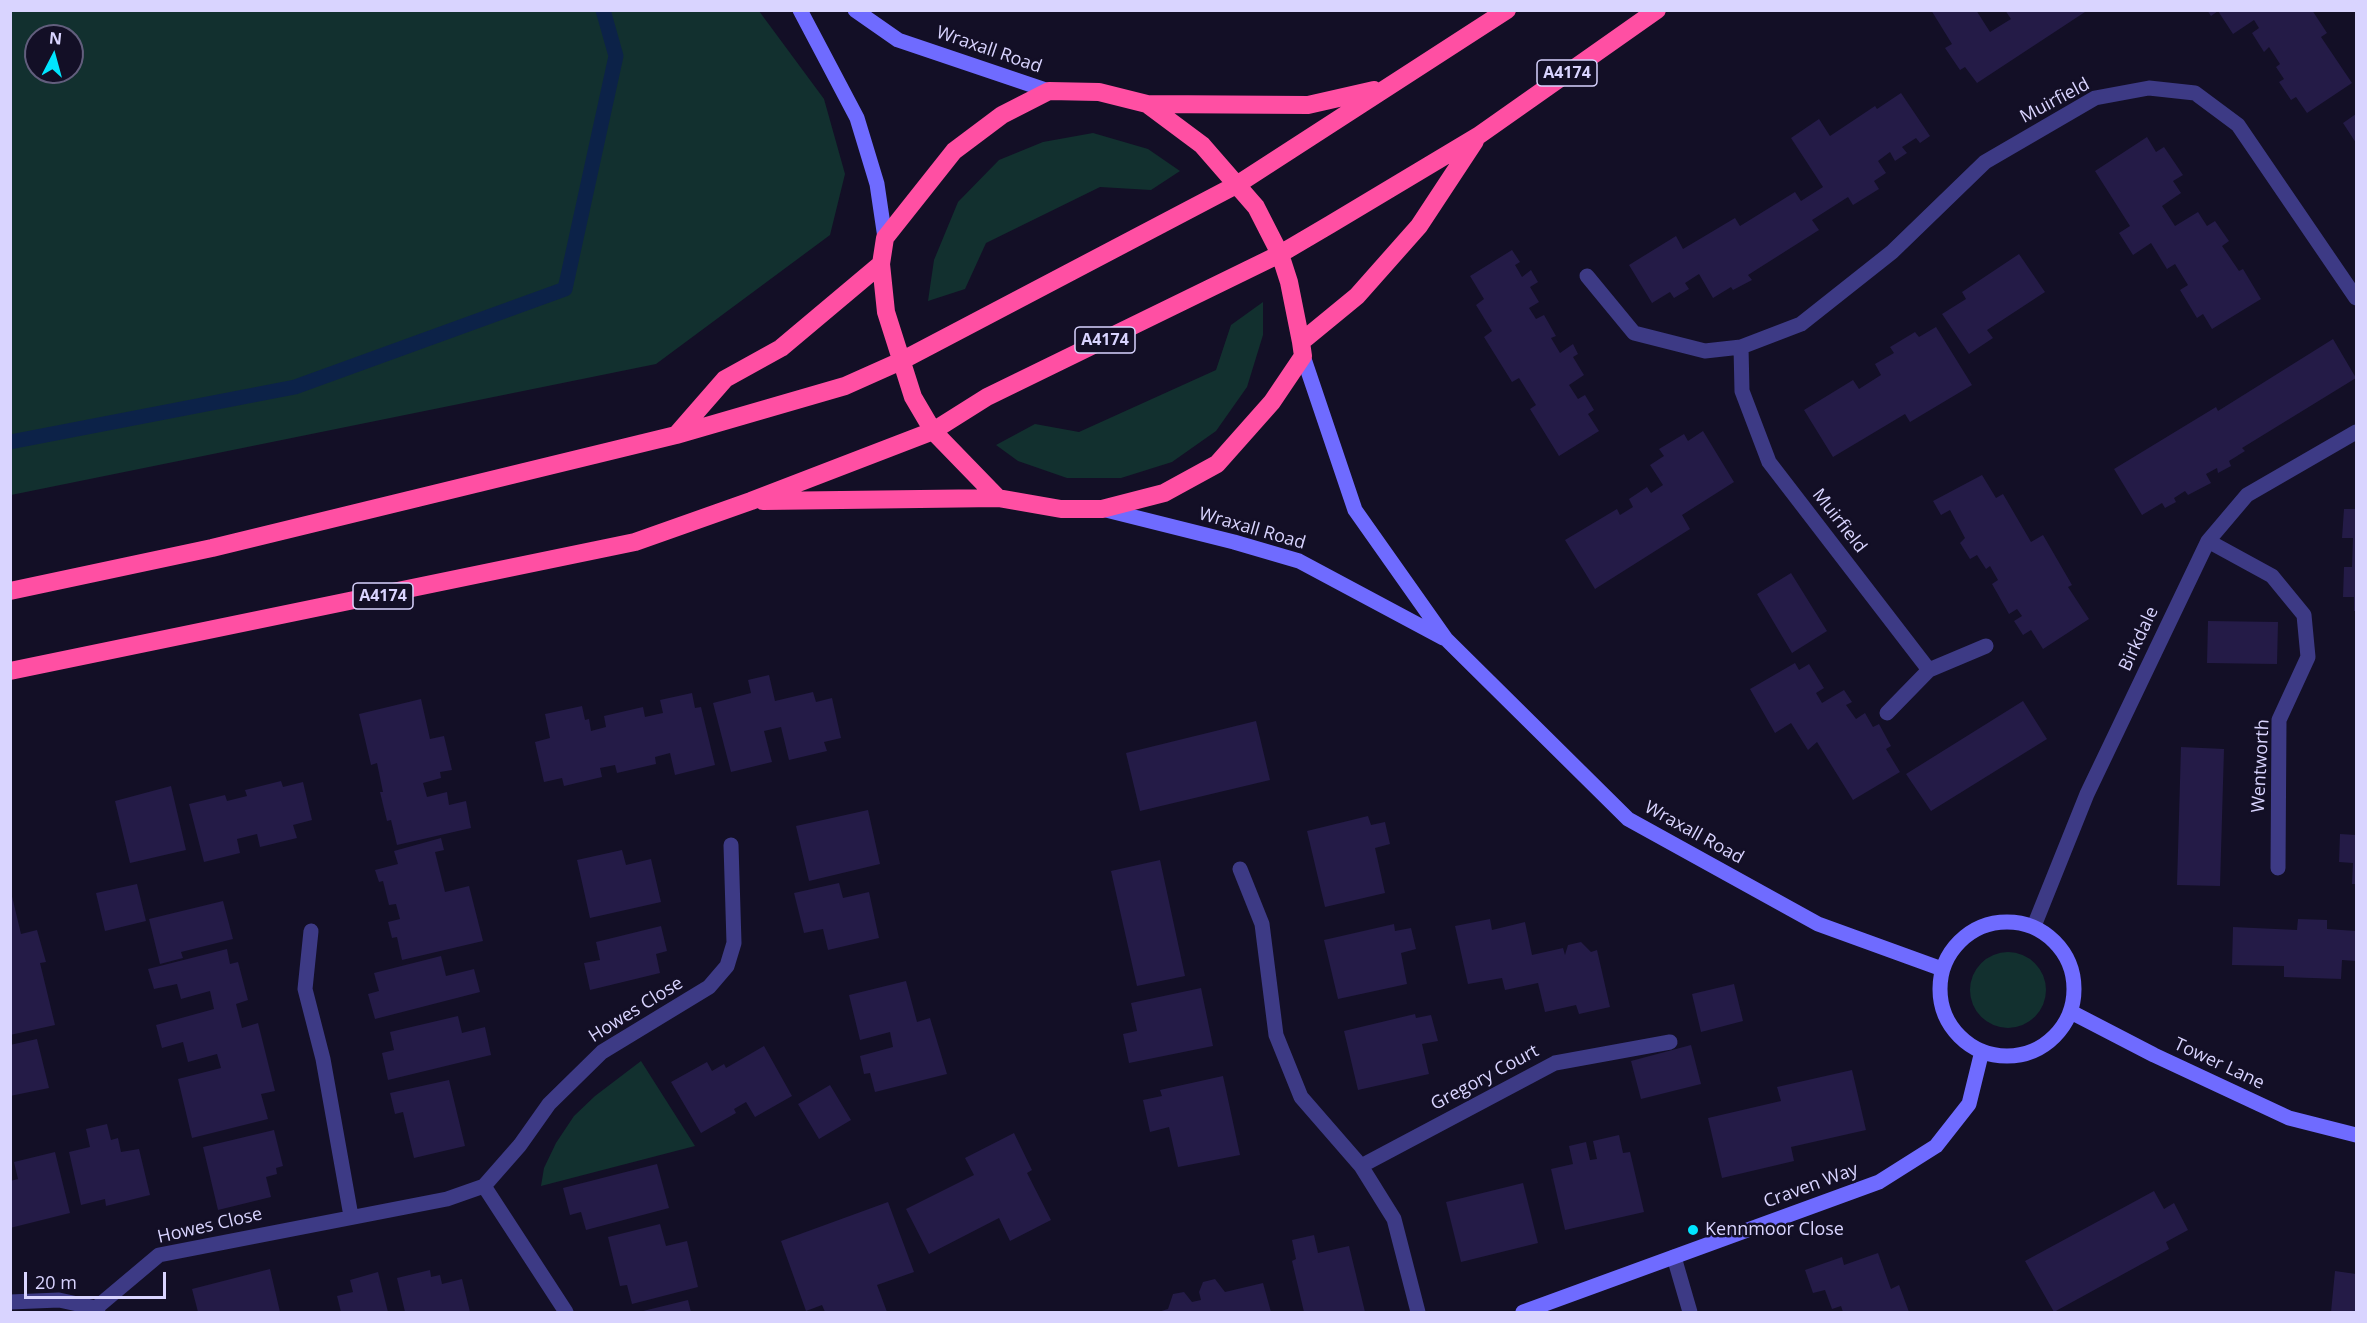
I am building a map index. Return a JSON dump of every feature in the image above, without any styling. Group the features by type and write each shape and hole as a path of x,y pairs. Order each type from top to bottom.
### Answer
{"highway":[{"path":"10,591 212,548 676,435 845,386 901,361 1238,184 1507,10"},
{"name":"A4174","path":"10,671 635,542 751,501 933,431 987,397 1280,254 1478,136 1657,10"},
{"path":"1148,104 1202,145 1256,207 1280,254 1289,282 1302,349 1272,402 1217,464 1164,493 1102,509 1061,509 998,498 933,431 913,397 886,312 881,264 885,238 954,151 1002,115 1049,91 1099,92 1148,104 1308,105 1388,87"},
{"name":"A4174","path":"1302,349 1357,296 1419,226 1478,136"},
{"path":"676,435 725,379 781,348 881,264"},
{"name":"A4174","path":"751,501 998,498"}],"street":[{"path":"800,10 857,118 877,184 885,238"},
{"name":"Wraxall Road","path":"855,10 898,40 1049,91"},
{"name":"Muirfield","path":"1587,276 1634,333 1705,351 1741,347 1801,324 1892,252 1985,162 2096,98 2149,87 2195,93 2238,125 2356,298"},
{"name":"Muirfield","path":"1741,347 1742,391 1769,462 1929,670"},
{"name":"Wraxall Road","path":"1302,349 1355,510 1446,639 1628,819 1818,924 1942,969"},
{"name":"Birkdale","path":"2034,926 2087,794 2208,541 2247,495 2356,432"},
{"name":"Wraxall Road","path":"1102,509 1299,561 1446,639"},
{"name":"Wentworth","path":"2208,541 2272,576 2304,615 2308,657 2279,720 2278,868"},
{"path":"1887,713 1929,670 1986,646"},
{"name":"Howes Close","path":"10,1302 59,1300 97,1310 159,1255 447,1199 484,1186 520,1145 549,1104 602,1052 709,987 727,966 735,943 731,845"},
{"path":"1240,868 1262,924 1276,1035 1288,1066 1301,1097 1361,1166 1394,1219 1418,1312"},
{"path":"2000,921 2034,926 2054,940 2063,951 2073,972 2075,988 2071,1012 2065,1024 2041,1048 2019,1056 1982,1051 1962,1040 1948,1021 1941,1006 1942,969 1957,944 1975,929 2000,921"},
{"path":"311,931 305,988 323,1059 351,1216"},
{"name":"Tower Lane","path":"2071,1012 2154,1055 2289,1118 2356,1134"},
{"name":"Gregory Court","path":"1361,1166 1555,1063 1670,1042"},
{"name":"Craven Way","path":"1523,1312 1879,1182 1936,1146 1969,1104 1982,1051"},
{"path":"484,1186 566,1312"},
{"path":"1674,1257 1690,1312"}],"green space":[{"path":"11,10 759,11 824,99 845,174 830,235 656,364 11,495"},
{"path":"1093,133 1148,149 1180,171 1151,190 1100,187 986,243 965,289 928,301 934,260 958,202 999,160 1043,142"},
{"path":"1263,302 1263,335 1247,387 1216,431 1172,462 1121,478 1067,478 1018,461 996,445 1035,424 1079,432 1216,370 1231,325"},
{"path":"2008,952 2023,955 2035,963 2043,975 2046,990 2043,1005 2035,1017 2023,1025 2008,1028 1993,1025 1981,1017 1973,1005 1970,990 1973,975 1981,963 1993,955"},
{"path":"641,1061 695,1146 541,1186 544,1168 556,1143 574,1116 595,1096"}],"building":[{"path":"1931,10 1976,10 1990,32 2011,19 2005,10 2085,12 1977,83 1965,67 1960,70 1945,48 1952,44"},
{"path":"2207,10 2312,10 2327,33 2321,37 2352,83 2307,113 2296,97 2291,100 2279,82 2284,79 2276,67 2280,64 2269,47 2264,52 2252,33 2259,28 2254,20 2233,34 2218,11 2211,16"},
{"path":"1901,93 1930,136 1920,143 1916,138 1902,147 1907,153 1895,161 1890,152 1878,161 1886,173 1874,181 1879,189 1853,205 1848,197 1812,220 1819,230 1748,275 1752,280 1733,290 1731,287 1713,298 1699,274 1685,283 1689,289 1674,298 1670,292 1652,303 1629,265 1676,236 1683,249 1735,218 1740,226 1795,192 1801,201 1823,187 1791,138 1819,119 1830,136 1875,106 1877,109"},
{"path":"2356,114 2356,143 2343,123"},
{"path":"2147,137 2156,152 2164,147 2183,175 2173,181 2181,193 2162,206 2175,226 2198,212 2207,226 2215,221 2229,241 2222,246 2239,271 2243,269 2261,299 2212,329 2203,314 2197,318 2180,290 2188,285 2175,264 2167,269 2151,243 2133,255 2119,233 2130,226 2095,171"},
{"path":"1512,250 1520,262 1515,265 1522,277 1531,270 1538,282 1530,287 1539,302 1529,308 1536,319 1544,315 1556,336 1551,338 1560,353 1573,344 1578,354 1573,357 1584,375 1569,385 1578,399 1585,395 1594,410 1588,414 1599,431 1559,456 1530,409 1536,405 1519,378 1512,382 1484,337 1492,331 1476,305 1484,299 1470,276"},
{"path":"2019,254 2045,292 1987,330 1993,338 1969,354 1942,314 1966,299 1962,292"},
{"path":"1936,327 1972,385 1910,422 1905,414 1833,457 1804,410 1853,380 1859,389 1881,375 1875,364 1894,353 1890,347 1915,332 1919,337"},
{"path":"2333,339 2356,378 2242,448 2245,451 2229,461 2231,466 2218,473 2217,468 2206,474 2211,483 2188,495 2185,491 2174,498 2176,502 2165,508 2162,503 2142,515 2114,469 2216,407 2218,411"},
{"path":"1703,431 1734,482 1682,515 1690,529 1595,589 1565,540 1617,509 1620,515 1633,507 1629,499 1647,487 1651,493 1663,485 1650,465 1664,456 1659,449 1684,434 1688,441"},
{"path":"1982,475 1996,498 2003,494 2031,542 2043,535 2072,585 2068,587 2089,619 2043,649 2031,630 2023,635 2014,621 2022,616 2017,609 2009,614 1992,584 1998,580 1990,566 1986,569 1977,555 1970,559 1960,543 1965,538 1950,510 1941,515 1933,501"},
{"path":"2344,509 2356,509 2356,611 2354,611 2354,597 2343,597 2344,567 2352,567 2353,538 2342,538"},
{"path":"1791,573 1827,631 1792,653 1757,594"},
{"path":"2208,621 2278,622 2277,664 2207,663"},
{"path":"1795,663 1799,670 1809,664 1824,688 1816,693 1822,703 1844,690 1852,702 1846,705 1856,719 1865,713 1873,727 1879,724 1891,746 1886,749 1900,772 1853,800 1817,742 1808,750 1791,723 1775,733 1750,689"},
{"path":"769,675 775,701 813,692 816,702 832,698 841,738 824,742 827,751 789,760 781,727 764,731 772,762 731,772 713,703 751,693 748,680"},
{"path":"692,693 695,708 701,707 715,765 675,775 670,753 655,757 656,764 617,773 615,765 600,768 602,777 564,786 562,778 544,782 535,742 550,738 545,714 582,706 585,720 589,719 591,731 606,727 604,716 643,707 645,717 663,713 660,700"},
{"path":"421,699 430,739 444,736 452,770 440,772 441,778 423,783 427,797 447,792 449,805 466,801 471,828 397,845 391,820 387,821 380,792 383,792 377,763 371,765 359,714"},
{"path":"2023,701 2047,739 1931,811 1906,774"},
{"path":"1256,721 1270,780 1140,811 1126,753"},
{"path":"2181,747 2224,749 2220,886 2177,885"},
{"path":"281,781 283,787 303,782 312,820 293,825 297,838 260,847 257,834 237,839 240,853 204,862 189,804 225,795 227,801 247,796 245,790"},
{"path":"171,786 186,850 130,863 115,801"},
{"path":"868,810 880,864 809,881 796,826"},
{"path":"1368,816 1371,825 1385,822 1390,844 1375,848 1385,893 1325,907 1307,831"},
{"path":"2340,834 2356,835 2356,884 2352,884 2353,863 2339,862"},
{"path":"441,838 444,850 435,852 445,892 469,886 483,941 402,960 397,937 392,938 388,922 400,919 396,904 389,905 383,881 379,882 375,870 398,864 394,851"},
{"path":"622,850 626,865 651,859 661,902 590,918 577,860"},
{"path":"1160,860 1185,976 1137,986 1111,871"},
{"path":"839,883 843,898 869,892 879,938 828,950 823,929 804,933 794,893"},
{"path":"137,884 146,921 105,931 96,893"},
{"path":"10,888 21,934 37,930 46,962 40,963 55,1025 10,1035"},
{"path":"223,901 233,939 181,952 183,958 160,964 149,919"},
{"path":"1490,919 1492,930 1525,922 1532,955 1563,948 1565,955 1568,945 1581,942 1591,952 1597,950 1610,1007 1579,1014 1576,1005 1545,1012 1538,983 1505,990 1502,978 1468,984 1455,926"},
{"path":"2298,919 2327,920 2327,929 2356,931 2356,961 2342,960 2341,979 2284,977 2284,966 2232,965 2233,927 2297,930"},
{"path":"1394,924 1395,931 1411,928 1416,949 1401,953 1407,984 1338,999 1324,940"},
{"path":"661,926 667,951 656,954 660,973 590,990 584,963 600,960 596,942"},
{"path":"227,949 230,964 238,962 248,1000 236,1004 242,1028 258,1023 275,1091 261,1094 268,1119 192,1138 178,1079 221,1068 217,1054 188,1062 183,1042 162,1048 156,1025 214,1009 210,991 181,999 177,984 154,989 148,969"},
{"path":"441,956 446,976 474,969 480,992 375,1019 368,994 379,991 374,973"},
{"path":"906,981 917,1022 930,1018 947,1074 875,1092 870,1073 864,1074 860,1056 893,1047 890,1032 860,1040 849,995"},
{"path":"1734,984 1743,1021 1701,1032 1692,994"},
{"path":"1201,988 1213,1046 1129,1063 1123,1034 1137,1031 1131,1003"},
{"path":"1415,1014 1416,1018 1431,1015 1438,1041 1422,1044 1429,1074 1358,1090 1344,1031"},
{"path":"458,1016 462,1033 485,1027 491,1055 388,1080 382,1053 394,1050 390,1032"},
{"path":"37,1039 49,1088 10,1096 10,1045"},
{"path":"1691,1045 1701,1084 1641,1099 1631,1061"},
{"path":"764,1046 792,1096 755,1117 746,1102 734,1109 736,1113 701,1133 671,1082 707,1062 712,1071 724,1064 726,1068"},
{"path":"1852,1070 1866,1130 1791,1147 1794,1161 1722,1178 1708,1118 1781,1101 1777,1087"},
{"path":"1223,1076 1240,1155 1178,1167 1169,1127 1150,1132 1143,1100 1162,1096 1160,1090"},
{"path":"449,1080 465,1146 414,1158 403,1112 395,1114 390,1093"},
{"path":"830,1085 851,1120 819,1139 798,1104"},
{"path":"107,1124 111,1140 118,1138 121,1152 139,1149 150,1195 106,1206 105,1199 81,1205 69,1152 90,1147 86,1129"},
{"path":"274,1130 283,1166 276,1168 277,1174 266,1177 271,1197 218,1210 203,1147"},
{"path":"1014,1133 1032,1170 1027,1173 1051,1220 1010,1241 999,1218 929,1254 906,1209 974,1175 965,1158"},
{"path":"1619,1135 1623,1153 1630,1152 1644,1212 1565,1230 1551,1169 1573,1164 1569,1146 1586,1142 1590,1160 1597,1159 1593,1141"},
{"path":"55,1152 70,1213 10,1228 10,1181 18,1179 14,1162"},
{"path":"657,1164 669,1208 586,1230 581,1212 570,1215 563,1188"},
{"path":"1523,1183 1538,1243 1461,1262 1446,1202"},
{"path":"2154,1191 2164,1209 2174,1203 2188,1230 2166,1242 2169,1249 2054,1312 2025,1261"},
{"path":"888,1202 914,1272 877,1285 887,1312 825,1312 822,1305 806,1311 781,1241"},
{"path":"660,1224 666,1246 687,1241 698,1287 632,1304 627,1285 620,1286 608,1237"},
{"path":"1314,1235 1318,1253 1349,1246 1365,1312 1304,1312 1292,1261 1296,1259 1292,1240"},
{"path":"1878,1253 1891,1289 1899,1285 1909,1312 1843,1312 1841,1306 1832,1309 1825,1290 1813,1293 1805,1270 1842,1257 1844,1265"},
{"path":"270,1269 280,1312 198,1312 192,1289"},
{"path":"430,1270 431,1277 440,1275 442,1284 462,1279 470,1312 405,1312 397,1278"},
{"path":"2335,1271 2356,1274 2356,1312 2331,1312"},
{"path":"378,1272 388,1312 341,1312 337,1296 353,1292 350,1280"},
{"path":"1215,1279 1225,1292 1263,1283 1271,1312 1158,1312 1168,1309 1173,1294 1184,1292 1192,1302 1201,1300 1199,1292 1203,1282"},
{"path":"688,1300 691,1312 639,1312"}],"waterway":[{"path":"10,442 295,387 565,289 616,56 603,10"}],"place":[{"name":"Kennmoor Close","path":"1693,1230"}]}
